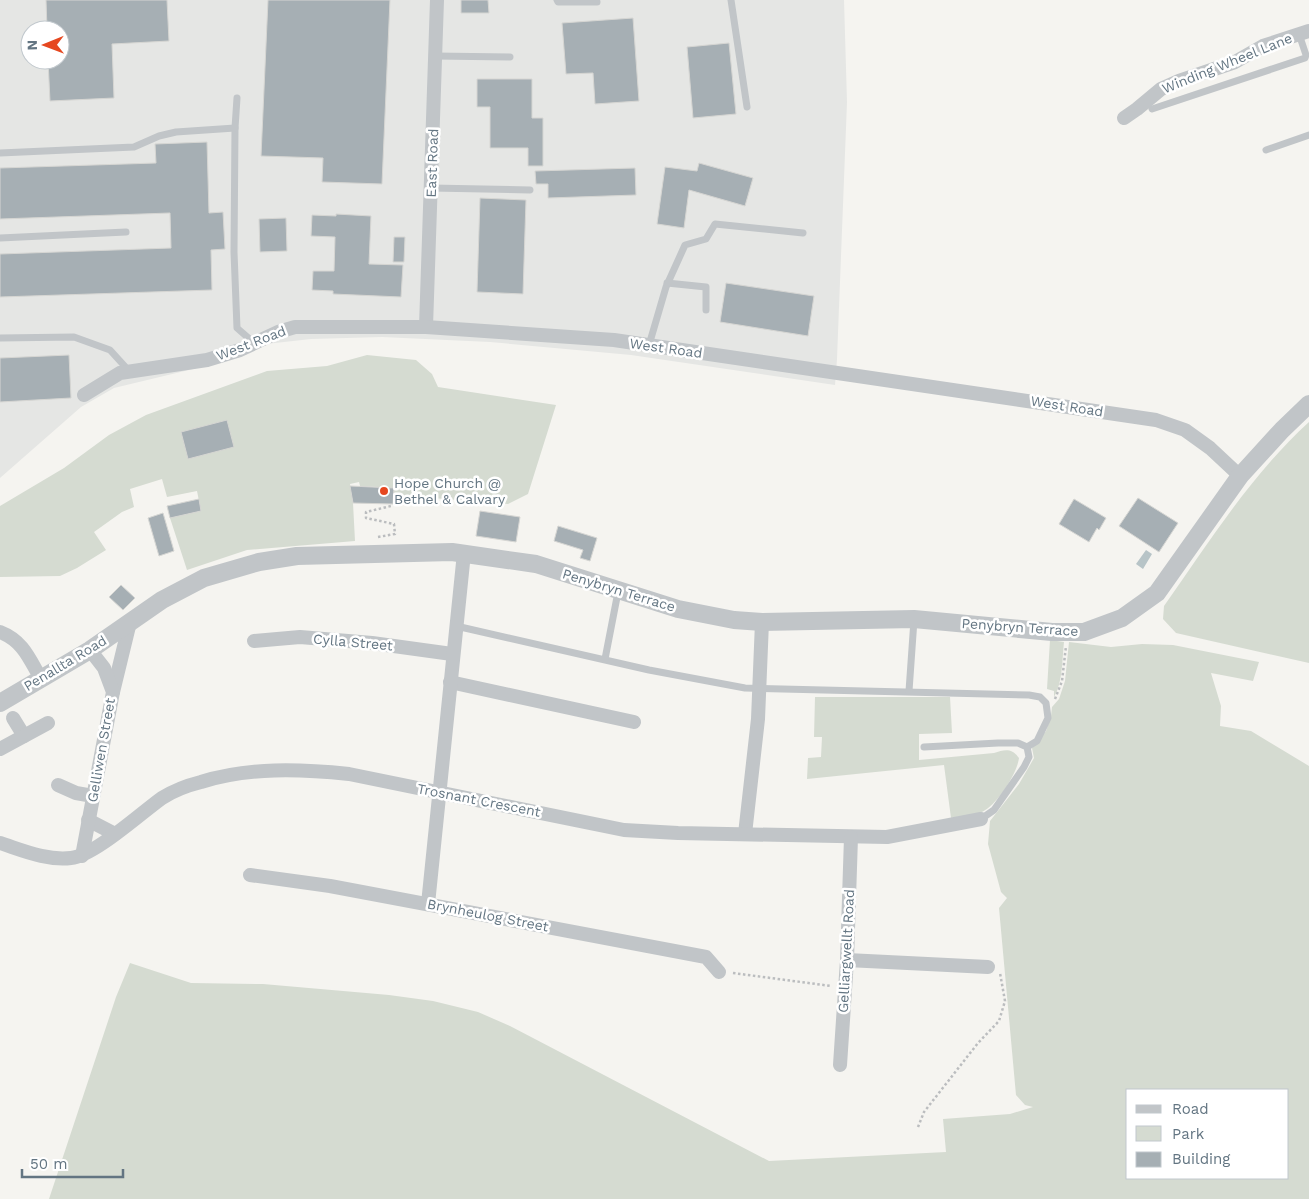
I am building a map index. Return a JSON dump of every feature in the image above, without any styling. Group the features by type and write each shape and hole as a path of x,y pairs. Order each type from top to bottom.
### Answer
{"street":[{"name":"East Road","path":"426,327 437,0"},
{"name":"Winding Wheel Lane","path":"1124,118 1138,109 1161,89 1235,62 1263,46 1304,32"},
{"name":"West Road","path":"84,395 120,373 207,360 240,350 278,332 295,327 426,327 614,340 1156,420 1185,430 1210,448 1240,476"},
{"name":"Penybryn Terrace","path":"130,622 162,600 204,578 259,562 297,556 452,552 536,564 618,592 678,609 734,620 762,622 914,618 1052,632 1084,632 1122,618 1157,593 1240,476 1282,430 1309,404"},
{"path":"428,904 452,654 464,553"},
{"path":"112,692 130,622"},
{"name":"Penallta Road","path":"0,703 90,650 130,622"},
{"path":"746,834 758,719 762,622"},
{"path":"0,632 13,637 41,679"},
{"name":"Cylla Street","path":"254,641 300,637 372,642 452,654"},
{"name":"Gelliwen Street","path":"82,856 112,692 104,668 90,650"},
{"path":"450,682 634,722"},
{"path":"13,718 24,736"},
{"path":"0,749 48,723"},
{"name":"Trosnant Crescent","path":"82,856 115,834 165,796 201,782 230,775 269,770 306,770 349,774 624,830 678,833 887,837 981,819"},
{"path":"58,785 76,793 93,796"},
{"path":"88,820 115,834"},
{"name":"Gelliargwellt Road","path":"840,1066 847,960 851,837"},
{"path":"0,843 38,855 70,859 82,856"},
{"name":"Brynheulog Street","path":"250,875 330,886 706,957 719,972"},
{"path":"847,960 988,967"}],"lane":[{"path":"557,0 558,2 598,2"},
{"path":"731,0 747,107"},
{"path":"1304,32 1306,55 1309,63"},
{"path":"1152,109 1294,62 1304,58 1306,55"},
{"path":"435,56 510,57"},
{"path":"237,98 234,128 234,252 237,328 254,344"},
{"path":"0,153 134,147 159,136 176,132 234,128"},
{"path":"1266,150 1309,135"},
{"path":"431,188 530,190"},
{"path":"649,345 668,283 685,245 706,239 715,224 803,233"},
{"path":"0,238 126,232"},
{"path":"668,283 706,287 706,310"},
{"path":"0,338 2,340 74,336 110,350 130,372"},
{"path":"605,659 618,592"},
{"path":"909,692 914,618"},
{"path":"456,626 649,670 745,688 1029,695 1040,697 1046,703 1048,718 1037,741 1027,748"},
{"path":"924,747 1018,743 1027,748"},
{"path":"981,819 994,810 1024,767 1028,758 1027,748"}],"path":[{"path":"362,553 362,541 395,534 394,524 366,518 366,512 390,506"},
{"path":"1046,703 1053,702 1060,688 1067,632"},
{"path":"918,1127 924,1112 978,1043 999,1021 1005,1001 1003,982 999,971 988,967"},
{"path":"719,972 845,987"}],"shaded area":[{"path":"0,0 844,0 847,102 835,385 631,355 490,342 382,337 311,339 266,344 218,363 114,388 81,407 0,478"},
{"path":"1146,550 1152,554 1143,569 1136,564"}],"green space":[{"path":"367,355 416,360 432,374 438,387 556,405 528,494 508,504 394,495 394,488 360,486 359,482 350,484 355,541 247,550 187,570 170,518 201,511 197,491 167,497 162,479 130,489 134,507 122,512 94,532 106,550 77,568 60,576 0,577 0,506 64,468 109,435 146,415 267,371 327,366"},
{"path":"1309,422 1309,663 1176,633 1163,619 1164,606 1249,487 1288,442"},
{"path":"1050,640 1064,642 1061,677 1054,697 1054,691 1047,689"},
{"path":"1069,642 1111,647 1142,644 1173,645 1259,662 1253,681 1211,673 1221,706 1220,726 1251,731 1309,766 1309,1199 49,1199 116,997 130,963 191,983 263,984 389,995 433,1001 478,1012 510,1026 769,1161 946,1152 943,1119 1010,1114 1033,1107 1025,1105 1016,1095 999,908 1007,898 1001,892 988,844 990,821 1019,784 1034,758 1032,748 1046,731 1052,707 1059,699 1065,681"},
{"path":"815,697 950,697 952,733 919,734 919,760 1008,750 1014,752 1019,758 1017,765 1000,796 988,808 975,814 951,818 944,765 807,779 808,758 821,757 822,737 814,737"}],"building":[{"path":"46,0 167,0 169,41 112,44 114,98 50,101 48,70 70,70 70,20 47,20"},
{"path":"268,0 390,0 382,184 322,182 323,158 261,156"},
{"path":"461,0 488,0 489,13 461,13"},
{"path":"633,18 639,101 595,104 593,73 566,74 562,23"},
{"path":"729,43 736,114 693,118 687,47"},
{"path":"477,79 532,79 532,118 543,118 543,166 528,166 528,148 490,148 490,107 477,107"},
{"path":"207,142 209,213 223,212 225,249 211,250 212,290 0,297 0,254 171,248 170,213 0,219 0,168 156,163 155,144"},
{"path":"699,163 753,178 745,206 689,190 684,228 657,224 665,167 697,171"},
{"path":"635,168 636,195 548,198 548,184 536,184 535,171"},
{"path":"480,198 526,200 523,294 477,292"},
{"path":"336,214 371,216 369,264 403,265 401,297 333,294 333,291 312,290 313,271 334,271 335,237 311,236 312,215 336,216"},
{"path":"286,218 287,251 260,252 259,219"},
{"path":"394,237 405,237 404,262 393,262"},
{"path":"726,283 814,296 808,336 720,322"},
{"path":"69,355 71,398 0,402 0,358"},
{"path":"227,420 234,447 188,459 181,432"},
{"path":"350,486 394,488 393,504 353,503"},
{"path":"1138,498 1178,523 1159,552 1119,526"},
{"path":"199,499 201,511 170,518 167,506"},
{"path":"1074,499 1106,518 1099,530 1097,528 1089,542 1059,524"},
{"path":"480,511 520,517 516,542 476,536"},
{"path":"163,513 174,551 159,556 148,518"},
{"path":"558,526 597,538 590,561 580,558 583,550 554,541"},
{"path":"121,585 135,598 123,610 109,597"}],"place":[{"name":"Hope Church @ Bethel & Calvary","path":"384,491"}]}
